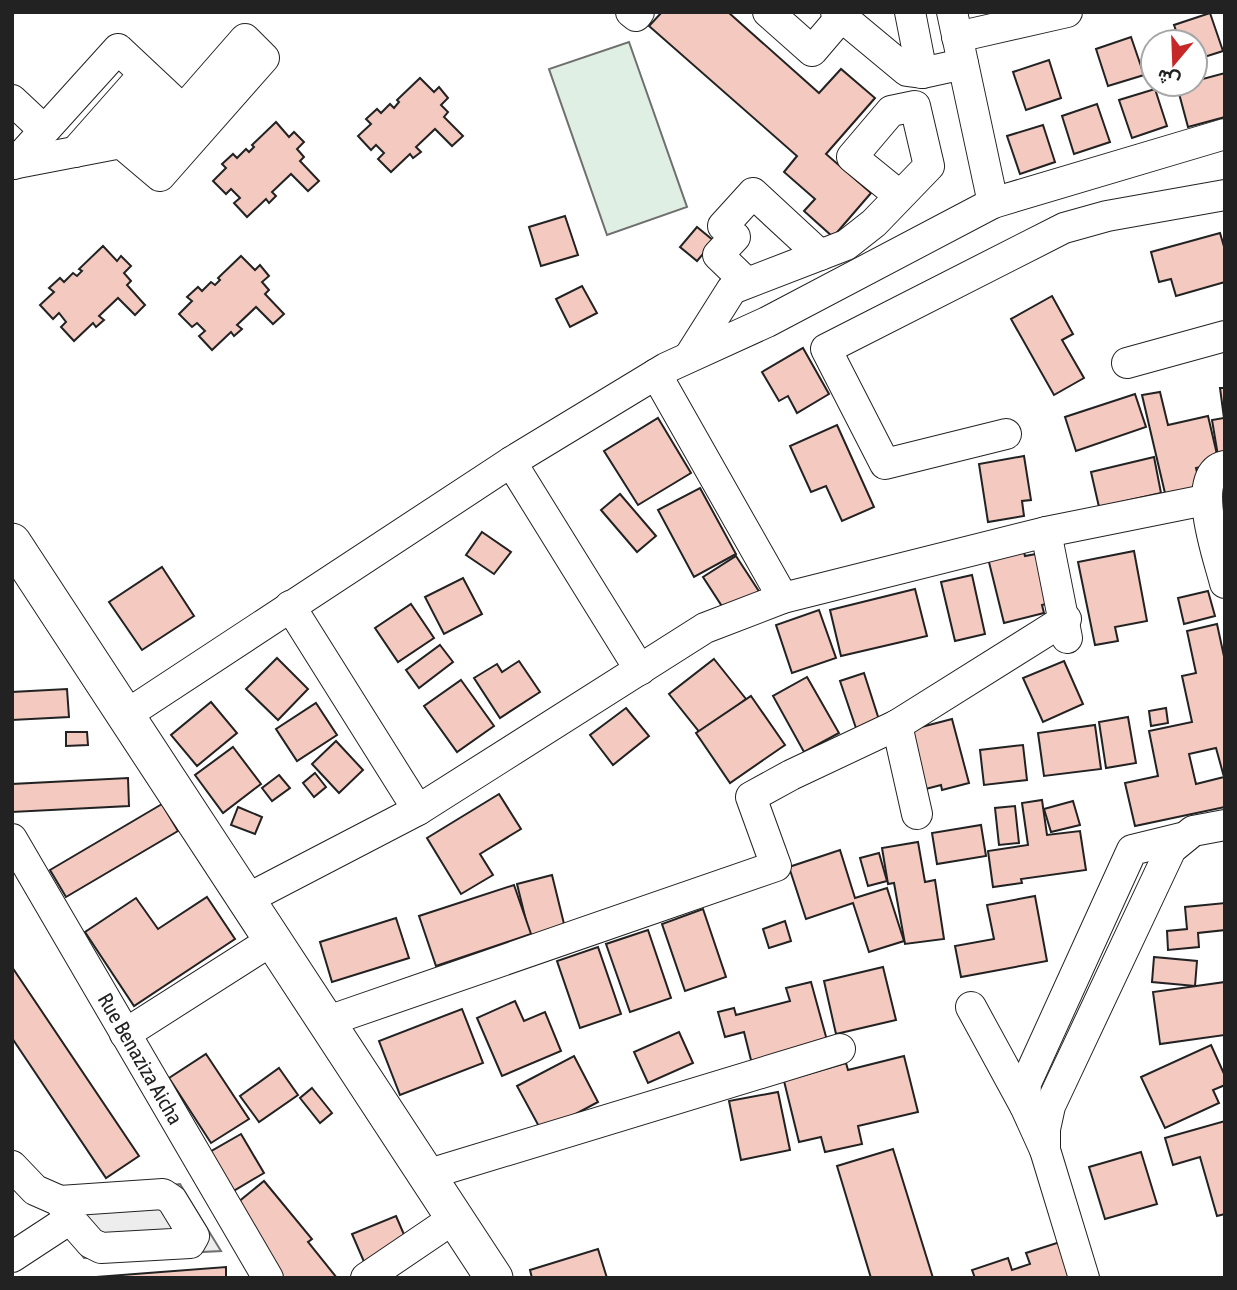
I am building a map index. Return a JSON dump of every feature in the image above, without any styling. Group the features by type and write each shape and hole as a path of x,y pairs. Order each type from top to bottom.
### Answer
{"main road":[{"path":"12,542 274,939 325,1022 429,1174 494,1278"}],"street":[{"path":"631,12 636,16 639,12"},
{"path":"768,12 812,51 839,15 907,71 922,73"},
{"path":"922,73 957,38 1067,12"},
{"path":"905,18 922,73"},
{"path":"957,38 993,203"},
{"path":"13,164 75,152 130,151 160,176 264,58 245,39 174,102 130,151"},
{"path":"13,164 118,49 174,102"},
{"path":"75,152 144,74"},
{"path":"12,100 44,131"},
{"path":"126,715 512,463 656,374 767,322 993,203 1225,134"},
{"path":"746,282 718,255 735,237 723,226 753,194 820,255"},
{"path":"1006,434 886,464 826,349 1064,229 1107,216 1225,195"},
{"path":"689,357 732,289 846,245 874,223 900,196"},
{"path":"1127,363 1225,336"},
{"path":"656,374 783,597"},
{"path":"512,463 640,670"},
{"path":"1225,466 1219,467 1211,477 1205,500 1225,583"},
{"path":"247,899 418,810 705,628 783,597 1046,532 1205,500"},
{"path":"325,1022 776,866 751,797 897,725 1066,628 1046,532"},
{"path":"290,606 418,810"},
{"path":"897,725 917,814"},
{"path":"1045,1150 1045,1129 1050,1106 1171,849 1192,831 1225,825"},
{"path":"1025,1106 1026,1083 1132,850 1181,838"},
{"name":"Rue Benaziza Aicha","path":"12,839 268,1278"},
{"path":"125,1034 274,939"},
{"path":"971,1007 1025,1106 1045,1150 1084,1278"},
{"path":"429,1174 840,1049"},
{"path":"12,1166 35,1190 65,1210 12,1257"},
{"path":"366,1278 456,1217"}],"green space":[{"path":"629,42 687,207 607,235 549,69"}],"shaded area":[{"path":"180,1184 221,1251 84,1258 41,1197"}],"building":[{"path":"662,12 728,12 819,93 841,69 875,98 826,154 871,193 833,237 804,211 815,199 784,172 797,156 649,26"},
{"path":"1210,13 1223,51 1209,56 1209,28 1175,28 1174,25"},
{"path":"1131,37 1139,60 1139,77 1108,86 1096,49"},
{"path":"1049,60 1061,98 1026,110 1013,72"},
{"path":"1225,73 1225,117 1188,127 1180,98 1209,98 1209,77"},
{"path":"420,78 434,92 439,87 448,98 441,105 448,112 444,117 463,136 452,146 435,129 416,147 421,152 413,158 410,154 391,172 378,159 384,153 376,145 371,150 358,136 371,124 366,119 377,109 381,113 390,104 394,108 399,102 397,100"},
{"path":"1139,94 1139,98 1158,98 1167,126 1132,138 1119,100"},
{"path":"1097,104 1110,142 1074,154 1062,116"},
{"path":"276,122 289,137 294,132 304,142 297,149 304,157 300,161 319,181 308,191 291,174 272,192 276,196 269,203 266,199 247,217 234,203 240,198 231,189 226,194 213,181 226,168 222,164 233,154 237,158 246,149 249,152 254,147 252,145"},
{"path":"1043,125 1055,162 1020,174 1007,136"},
{"path":"565,216 578,255 541,266 529,227"},
{"path":"697,227 714,241 697,261 680,247"},
{"path":"1220,233 1225,250 1225,282 1176,296 1171,279 1159,282 1151,252"},
{"path":"103,246 117,261 121,256 131,266 124,273 131,281 127,285 145,305 135,315 118,298 99,316 104,320 96,327 93,323 74,341 61,327 66,322 59,313 53,319 40,305 54,292 49,288 60,278 64,282 73,273 77,276 82,271 79,269"},
{"path":"241,256 255,270 260,265 269,276 262,282 269,290 265,294 284,314 273,324 256,307 237,325 242,329 234,336 231,332 212,350 199,336 205,331 197,323 192,327 179,314 192,301 187,297 198,287 202,291 211,282 215,285 220,280 218,278"},
{"path":"582,286 597,313 570,327 556,299"},
{"path":"1052,296 1073,334 1062,340 1084,378 1054,395 1011,319"},
{"path":"803,348 829,394 797,413 788,396 779,401 762,372"},
{"path":"1220,388 1225,388 1225,461 1219,462 1212,420 1224,418"},
{"path":"1160,392 1168,425 1208,416 1219,463 1196,468 1203,498 1168,506 1142,395"},
{"path":"1135,394 1146,427 1076,451 1065,417"},
{"path":"658,418 691,473 638,505 604,451"},
{"path":"837,425 874,507 842,521 826,486 811,492 790,446"},
{"path":"1024,456 1031,500 1022,501 1024,516 988,522 979,464"},
{"path":"1154,457 1161,493 1099,507 1091,472"},
{"path":"700,488 736,554 694,577 658,510"},
{"path":"620,494 656,536 637,552 601,510"},
{"path":"482,532 511,552 494,574 466,555"},
{"path":"1021,541 1025,556 1036,554 1050,603 1042,605 1044,613 1004,623 986,550"},
{"path":"1134,551 1147,621 1115,627 1118,641 1095,645 1078,562"},
{"path":"736,556 762,596 729,617 703,577"},
{"path":"162,567 194,616 142,650 109,602"},
{"path":"972,575 985,634 955,641 941,582"},
{"path":"463,578 482,614 444,634 425,597"},
{"path":"915,589 927,636 841,656 830,610"},
{"path":"1208,591 1215,616 1184,624 1178,598"},
{"path":"411,604 434,638 398,662 375,628"},
{"path":"819,610 836,658 792,673 776,625"},
{"path":"1217,624 1225,661 1225,807 1135,826 1125,783 1158,776 1149,731 1192,722 1182,676 1196,673 1187,631","holes":["1216,748 1224,777 1196,784 1189,754"]},
{"path":"440,645 453,662 419,688 406,670"},
{"path":"277,658 308,689 278,720 246,689"},
{"path":"714,659 746,699 701,734 669,694"},
{"path":"519,661 540,692 500,718 474,678 497,664 502,672"},
{"path":"1064,661 1083,704 1043,722 1023,678"},
{"path":"864,673 881,726 858,734 840,681"},
{"path":"807,677 839,733 804,752 773,696"},
{"path":"461,680 494,726 457,752 424,706"},
{"path":"67,689 69,717 12,720 12,692"},
{"path":"751,696 785,745 730,783 696,733"},
{"path":"211,702 237,733 197,766 171,735"},
{"path":"316,703 337,735 297,761 276,729"},
{"path":"626,708 649,736 613,765 590,735"},
{"path":"1166,708 1168,723 1151,726 1149,711"},
{"path":"1128,717 1136,763 1106,768 1099,722"},
{"path":"952,719 969,783 942,790 941,785 918,791 902,732"},
{"path":"1095,725 1101,769 1044,776 1038,733"},
{"path":"66,732 87,732 88,745 66,746"},
{"path":"336,741 363,770 339,793 312,764"},
{"path":"1023,745 1027,780 984,785 980,750"},
{"path":"233,747 261,784 223,813 195,775"},
{"path":"315,773 326,787 314,797 303,783"},
{"path":"279,775 290,788 272,801 262,788"},
{"path":"128,778 129,806 12,812 12,784"},
{"path":"499,794 521,829 480,854 493,875 461,894 427,838"},
{"path":"1042,800 1047,835 1080,831 1086,870 1021,879 1022,883 993,887 988,851 1028,845 1022,803"},
{"path":"1073,801 1080,825 1051,832 1044,809"},
{"path":"162,804 178,831 66,897 50,870"},
{"path":"1015,806 1019,843 999,845 995,808"},
{"path":"238,807 262,817 255,834 231,825"},
{"path":"981,825 986,856 937,864 932,833"},
{"path":"918,842 925,882 935,880 944,939 905,944 894,883 888,884 882,848"},
{"path":"840,850 855,898 887,888 904,941 869,952 853,903 806,919 789,867"},
{"path":"879,853 887,881 868,886 860,858"},
{"path":"552,875 566,932 531,941 517,884"},
{"path":"514,885 531,934 436,966 419,916"},
{"path":"1035,896 1047,961 961,977 955,946 994,939 987,905"},
{"path":"207,897 235,939 134,1006 85,932 136,898 158,929"},
{"path":"1225,903 1225,930 1198,933 1199,947 1168,950 1167,931 1187,929 1185,907"},
{"path":"703,909 726,977 685,991 662,924"},
{"path":"396,918 409,958 332,982 320,942"},
{"path":"785,921 791,941 769,948 763,929"},
{"path":"648,930 671,998 630,1012 606,944"},
{"path":"598,947 621,1014 580,1028 557,961"},
{"path":"1154,957 1197,961 1195,986 1152,982"},
{"path":"12,967 139,1156 106,1178 12,1038"},
{"path":"883,967 896,1020 836,1034 824,981"},
{"path":"811,982 828,1044 752,1064 744,1032 725,1037 718,1012 734,1008 736,1015 790,1001 786,988"},
{"path":"1225,982 1225,1035 1160,1044 1153,992"},
{"path":"515,1001 524,1021 545,1012 561,1051 502,1076 477,1018"},
{"path":"462,1009 483,1063 400,1095 379,1041"},
{"path":"679,1032 693,1063 648,1083 634,1052"},
{"path":"1211,1045 1225,1076 1225,1085 1213,1090 1219,1103 1165,1128 1141,1077"},
{"path":"206,1054 249,1119 211,1143 169,1078"},
{"path":"574,1056 598,1102 542,1132 517,1086"},
{"path":"904,1056 918,1112 858,1126 862,1144 825,1152 821,1137 799,1142 784,1081 846,1063 848,1070"},
{"path":"279,1068 298,1095 259,1122 240,1096"},
{"path":"312,1088 332,1113 320,1123 300,1098"},
{"path":"778,1092 790,1150 741,1160 729,1101"},
{"path":"1225,1121 1225,1214 1217,1216 1200,1157 1173,1165 1165,1138"},
{"path":"241,1134 264,1173 230,1193 208,1153"},
{"path":"893,1149 933,1278 871,1278 837,1166"},
{"path":"1141,1152 1157,1204 1105,1219 1089,1167"},
{"path":"264,1181 312,1239 308,1242 337,1278 280,1278 226,1212"},
{"path":"396,1216 412,1253 368,1271 352,1234"},
{"path":"1060,1242 1071,1278 975,1278 972,1270 1008,1258 1012,1270 1030,1264 1026,1253"},
{"path":"598,1249 607,1278 532,1278 530,1270"},
{"path":"226,1267 226,1278 83,1278"}]}
